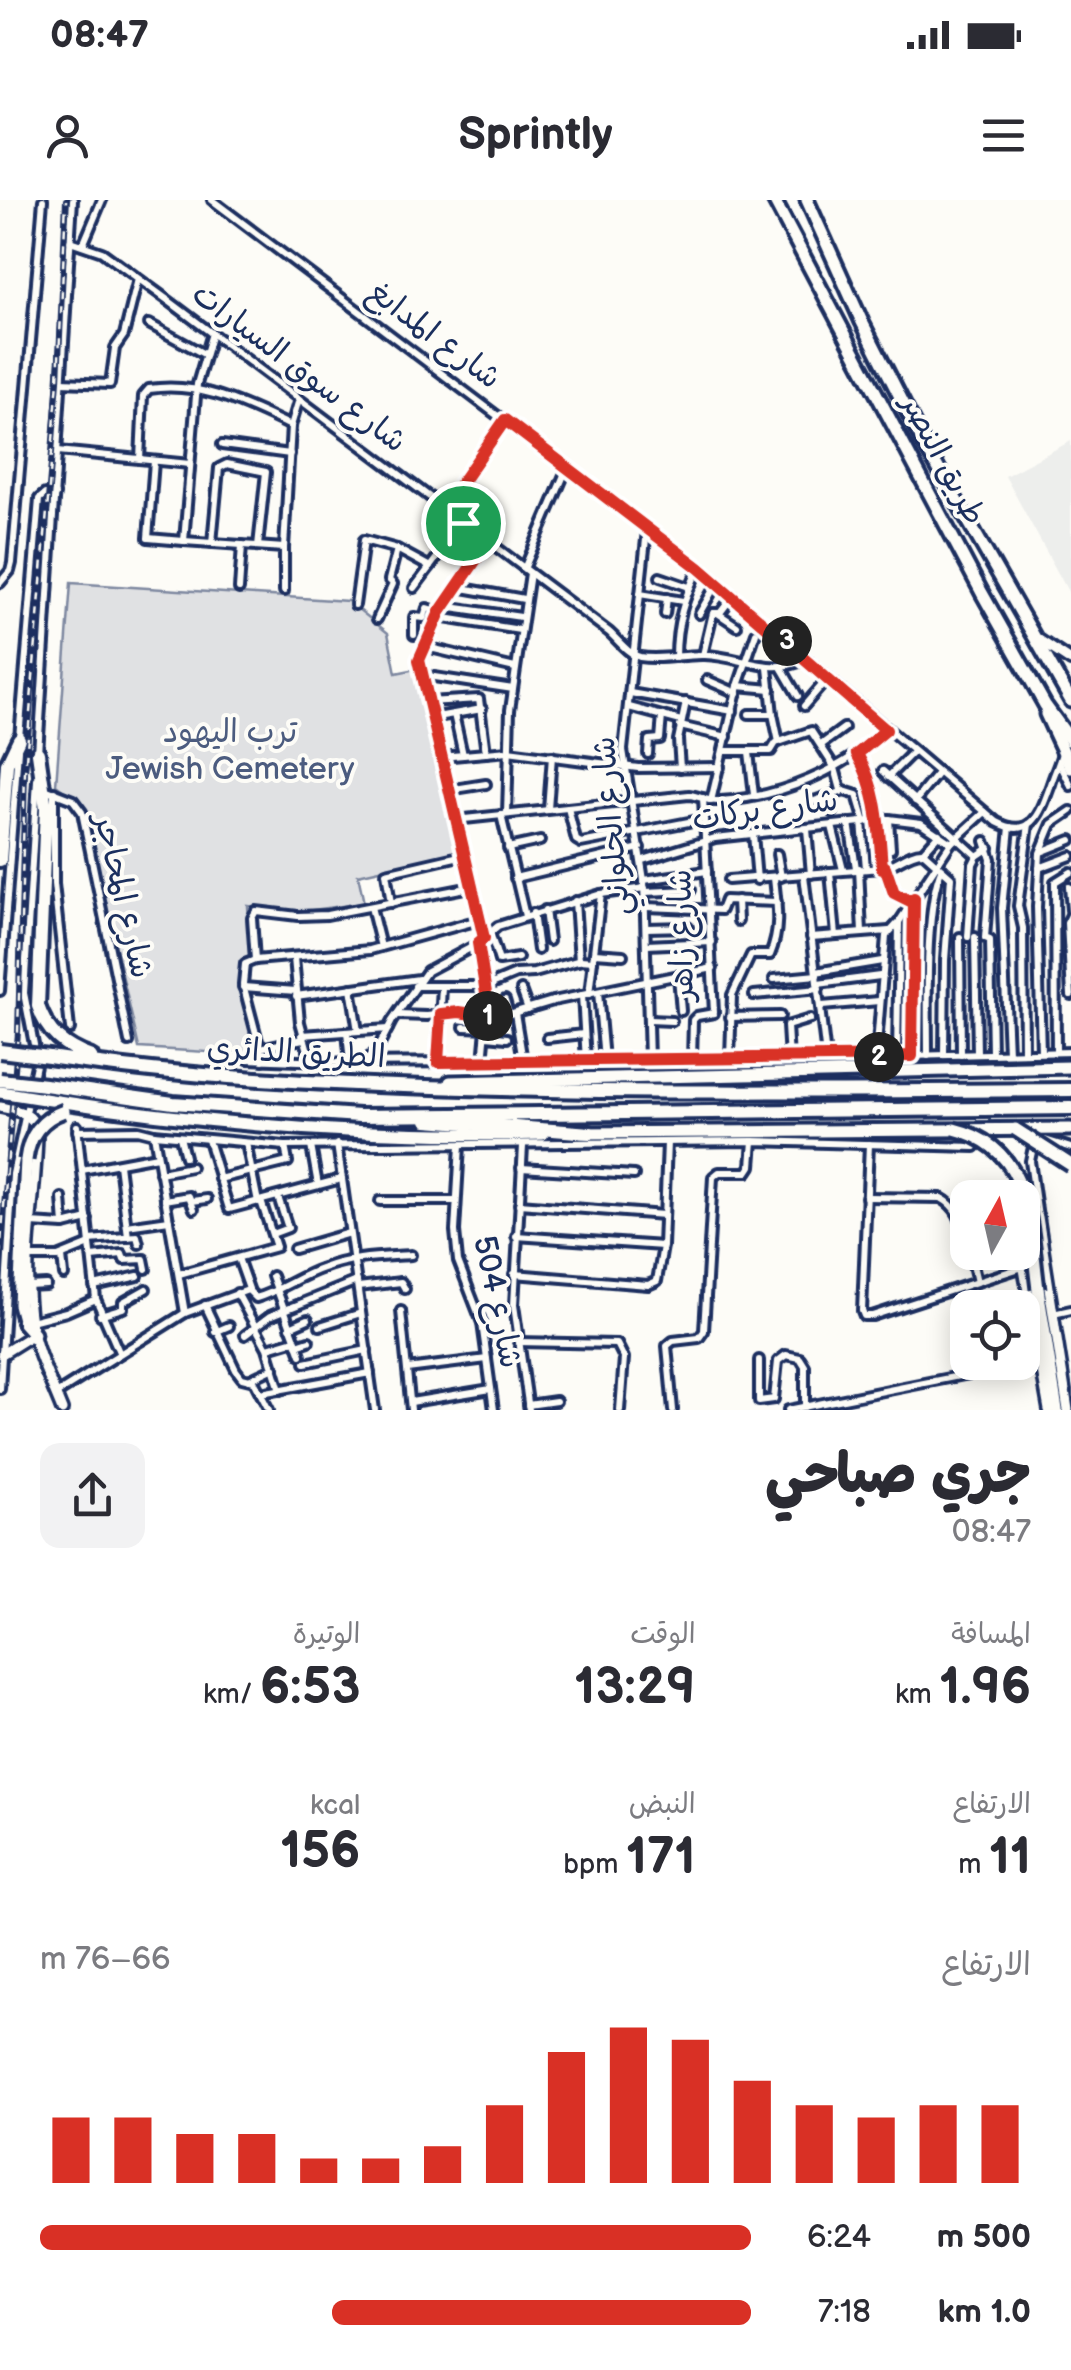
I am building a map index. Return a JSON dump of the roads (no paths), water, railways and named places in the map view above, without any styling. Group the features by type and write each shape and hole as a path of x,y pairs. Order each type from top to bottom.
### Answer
{"highway":[{"name":"طريق النصر","path":"774,200 1044,705 1066,756"},
{"name":"طريق النصر","path":"808,200 896,389 1028,631 1071,701"},
{"path":"0,860 7,764 19,739"},
{"path":"38,753 45,789 38,1006 46,1025 60,1041 78,1052 126,1068"},
{"name":"الطريق الدائري","path":"0,1050 126,1068 282,1083 624,1093 1071,1090"},
{"path":"361,1085 1071,1067"},
{"name":"الطريق الدائري","path":"0,1080 44,1092 360,1116 1071,1108"},
{"path":"0,1092 44,1092 90,1106 324,1132 1071,1129"},
{"path":"32,1328 24,1323 19,1304 27,1151 37,1129 49,1118 90,1106"},
{"path":"360,1116 590,1133"},
{"path":"954,1129 972,1134 996,1149 1022,1187 1057,1410"},
{"path":"1015,1129 1071,1165"}],"street":[{"path":"0,583 12,563 43,200"},
{"path":"38,753 73,200"},
{"path":"83,245 102,200"},
{"name":"شارع المدابغ","path":"212,200 699,568 886,730 985,812 1010,827"},
{"name":"شارع سوق السيارات","path":"70,240 102,252 609,632 634,655"},
{"path":"62,382 110,384 115,348 124,334 138,279"},
{"path":"150,324 204,354"},
{"path":"184,541 196,390 212,334"},
{"path":"140,459 145,392 175,385 232,397 291,426"},
{"path":"284,591 291,426 299,399"},
{"path":"444,508 505,420"},
{"path":"222,446 290,454"},
{"path":"58,451 190,464"},
{"path":"154,461 148,538 284,548"},
{"path":"212,543 218,468 227,464 266,472 258,546"},
{"path":"524,916 504,814 512,689 527,571 567,468"},
{"path":"0,991 39,499 44,494 55,495"},
{"path":"414,588 463,523"},
{"name":"شارع الحلواني","path":"647,528 624,738 645,887 650,1060"},
{"path":"355,605 364,540 397,549 430,567"},
{"path":"483,1062 488,1016 479,920 419,660 441,612 488,542"},
{"path":"239,590 242,545"},
{"path":"376,619 394,584 389,580 397,549"},
{"path":"676,657 683,601 699,568"},
{"path":"660,578 689,588"},
{"path":"699,614 717,583"},
{"path":"457,588 524,600"},
{"path":"640,594 683,601"},
{"path":"719,614 733,596"},
{"path":"665,614 667,598"},
{"path":"414,634 414,617 424,618 427,608 520,630"},
{"path":"441,612 522,617"},
{"path":"704,655 713,613 737,626"},
{"path":"1028,631 1071,662"},
{"path":"707,800 720,767 756,634"},
{"path":"426,647 515,668"},
{"path":"634,655 704,655 768,668 781,668 806,658"},
{"path":"768,668 780,742"},
{"path":"781,668 798,696"},
{"path":"421,675 512,689"},
{"path":"804,706 828,678"},
{"path":"707,680 738,690 771,689"},
{"path":"630,693 733,711"},
{"path":"428,702 481,705"},
{"path":"680,768 680,724 686,702"},
{"path":"758,702 754,714 773,714"},
{"path":"431,718 481,705"},
{"path":"481,705 486,752"},
{"path":"628,707 728,737"},
{"path":"454,714 463,755"},
{"path":"648,754 650,740 659,739 662,716"},
{"path":"821,745 844,728"},
{"path":"724,751 771,751 780,742 810,730 835,768 842,792"},
{"path":"456,820 689,795 707,800 754,795 788,787 835,768 886,730"},
{"path":"441,758 508,751 625,766 720,767"},
{"path":"749,752 754,795"},
{"path":"913,752 886,774 977,856"},
{"path":"857,754 872,786 883,868 891,889 913,900"},
{"path":"548,810 552,756"},
{"path":"1066,756 1071,786"},
{"path":"1008,1054 1003,933 1010,827 1028,824 1041,813 1066,756"},
{"path":"915,800 938,773"},
{"path":"448,790 486,784"},
{"path":"45,789 70,1029"},
{"path":"0,1389 13,1174 37,1055 24,1002 45,789"},
{"name":"شارع المحاجر","path":"45,789 74,800 82,812 130,1042"},
{"path":"811,802 834,793 858,795 863,822 862,933"},
{"path":"833,796 833,812"},
{"name":"شارع زاهر","path":"692,1060 693,1020 701,1014 713,1014 704,819 707,800"},
{"path":"568,808 579,843 704,819"},
{"path":"1041,1052 1037,908 1040,852 1052,824 1071,810"},
{"path":"811,937 889,930 939,866 951,842 985,812"},
{"path":"888,819 891,849"},
{"name":"شارع بركات","path":"642,860 705,840 888,819 913,821 951,842"},
{"path":"850,824 860,868"},
{"path":"1024,1053 1023,928 1018,906 1028,824"},
{"path":"832,826 843,870"},
{"path":"807,829 811,937 826,1057"},
{"path":"753,834 757,880"},
{"path":"923,852 939,834"},
{"path":"1040,852 1071,840"},
{"path":"508,848 540,841"},
{"path":"961,1054 974,864 987,844 985,938"},
{"path":"514,878 640,848"},
{"path":"728,880 883,868 923,852 952,880 946,937 944,1055"},
{"path":"730,1059 733,990 753,954 772,953 778,925 777,854"},
{"path":"391,903 386,873 464,855"},
{"path":"1039,868 1071,856"},
{"path":"928,1056 930,944 939,866"},
{"path":"363,1063 376,1052 417,982 433,966 490,931 575,900 707,871"},
{"path":"830,872 836,935"},
{"path":"1056,1052 1056,879 1071,872"},
{"path":"256,960 254,912 309,917 472,887"},
{"path":"645,887 691,890"},
{"path":"1069,887 1071,995"},
{"path":"586,1061 585,994 594,957 601,894"},
{"path":"575,900 579,960"},
{"path":"646,906 721,910 723,900 776,902"},
{"path":"737,900 738,920"},
{"path":"912,1056 913,900"},
{"path":"371,907 381,947"},
{"path":"545,910 550,942"},
{"path":"534,913 538,950"},
{"path":"263,1060 244,987 247,962 381,947 479,920"},
{"path":"897,1056 899,922"},
{"path":"646,928 688,927"},
{"path":"876,1057 880,976 889,930"},
{"path":"490,931 499,962 518,958"},
{"path":"946,937 985,938 990,942 992,1054"},
{"path":"968,937 977,1054"},
{"path":"646,945 712,942"},
{"path":"244,987 296,994 417,982 486,986 579,960 623,955"},
{"path":"294,958 303,1037 311,1062"},
{"path":"774,979 882,960"},
{"path":"396,1014 512,1014 585,994 713,968"},
{"path":"678,976 681,1012"},
{"path":"754,995 880,976"},
{"path":"438,1062 442,986"},
{"path":"352,988 358,1031"},
{"path":"521,990 528,1009"},
{"path":"598,992 604,1060"},
{"path":"505,1000 523,1061"},
{"path":"822,1006 879,1001"},
{"path":"713,1014 780,1016"},
{"path":"648,1020 672,1020"},
{"path":"789,1059 786,1026 810,1020"},
{"path":"464,1027 506,1038"},
{"path":"260,1048 303,1037 388,1029"},
{"path":"347,1032 350,1063"},
{"path":"547,1038 584,1034"},
{"path":"248,1059 483,1062 1071,1052"},
{"path":"0,1108 24,1112 37,1130 28,1286 32,1328 62,1410"},
{"path":"119,1352 96,1299 77,1128 138,1130 285,1146 753,1141 974,1147"},
{"path":"154,1134 185,1312"},
{"path":"180,1137 185,1157"},
{"path":"208,1140 228,1209 342,1179"},
{"path":"1033,1180 1033,1147 1045,1140 1071,1148"},
{"path":"673,1410 666,1349 670,1342 703,1334 713,1177 719,1172 747,1172 753,1141"},
{"path":"514,1274 654,1284 660,1278 668,1142"},
{"path":"179,1274 276,1247 246,1143"},
{"path":"336,1144 375,1410"},
{"name":"شارع 504","path":"460,1144 455,1231 458,1261 482,1323 494,1410"},
{"path":"868,1144 864,1316 1014,1270"},
{"path":"218,1178 288,1162 285,1146"},
{"path":"310,1146 318,1185"},
{"path":"522,1146 514,1274 518,1342 528,1407 556,1401"},
{"path":"82,1170 157,1156"},
{"path":"118,1164 127,1226 122,1254 124,1260 144,1259 146,1269"},
{"path":"160,1173 191,1166"},
{"path":"521,1168 634,1175"},
{"path":"165,1200 189,1196 193,1205 207,1199"},
{"path":"272,1234 288,1228 278,1196"},
{"path":"866,1197 940,1198 950,1204"},
{"path":"62,1198 64,1225"},
{"path":"380,1201 456,1201"},
{"path":"520,1204 664,1215"},
{"path":"31,1223 64,1225 88,1219"},
{"path":"127,1226 169,1220"},
{"path":"1040,1229 1068,1410"},
{"path":"294,1248 349,1233"},
{"path":"28,1257 62,1256 90,1242 124,1237 138,1236 139,1244"},
{"path":"516,1236 663,1246"},
{"path":"92,1257 122,1254"},
{"path":"62,1256 64,1275"},
{"path":"238,1258 256,1298 316,1270 354,1259 411,1256"},
{"path":"974,1270 977,1282"},
{"path":"1024,1270 1049,1410"},
{"path":"94,1286 138,1276"},
{"path":"272,1276 303,1359 366,1350"},
{"path":"245,1335 284,1310 357,1284 402,1282 406,1290"},
{"path":"28,1286 46,1286"},
{"path":"100,1315 124,1308 123,1302 146,1288"},
{"path":"56,1394 185,1312 250,1290"},
{"path":"236,1292 268,1348 280,1390"},
{"path":"2,1354 32,1328 96,1299"},
{"path":"206,1305 242,1378 250,1379 274,1368"},
{"path":"400,1310 411,1406 491,1389"},
{"path":"1054,1314 1071,1310"},
{"path":"320,1326 361,1313"},
{"path":"290,1326 308,1318"},
{"path":"216,1332 229,1326"},
{"path":"268,1348 309,1341"},
{"path":"518,1342 612,1343 623,1352 620,1410"},
{"path":"759,1360 759,1401 774,1398 776,1365 782,1358 791,1354 800,1358 805,1366 805,1407"},
{"path":"407,1368 486,1359"},
{"path":"788,1410 1041,1359"},
{"path":"261,1394 370,1373"},
{"path":"250,1379 268,1410"}],"railway":[{"path":"0,1256 18,1032 25,772 58,381 66,200"}],"park label":[{"name":"ترب اليهود Jewish Cemetery","path":"230,750"}]}
